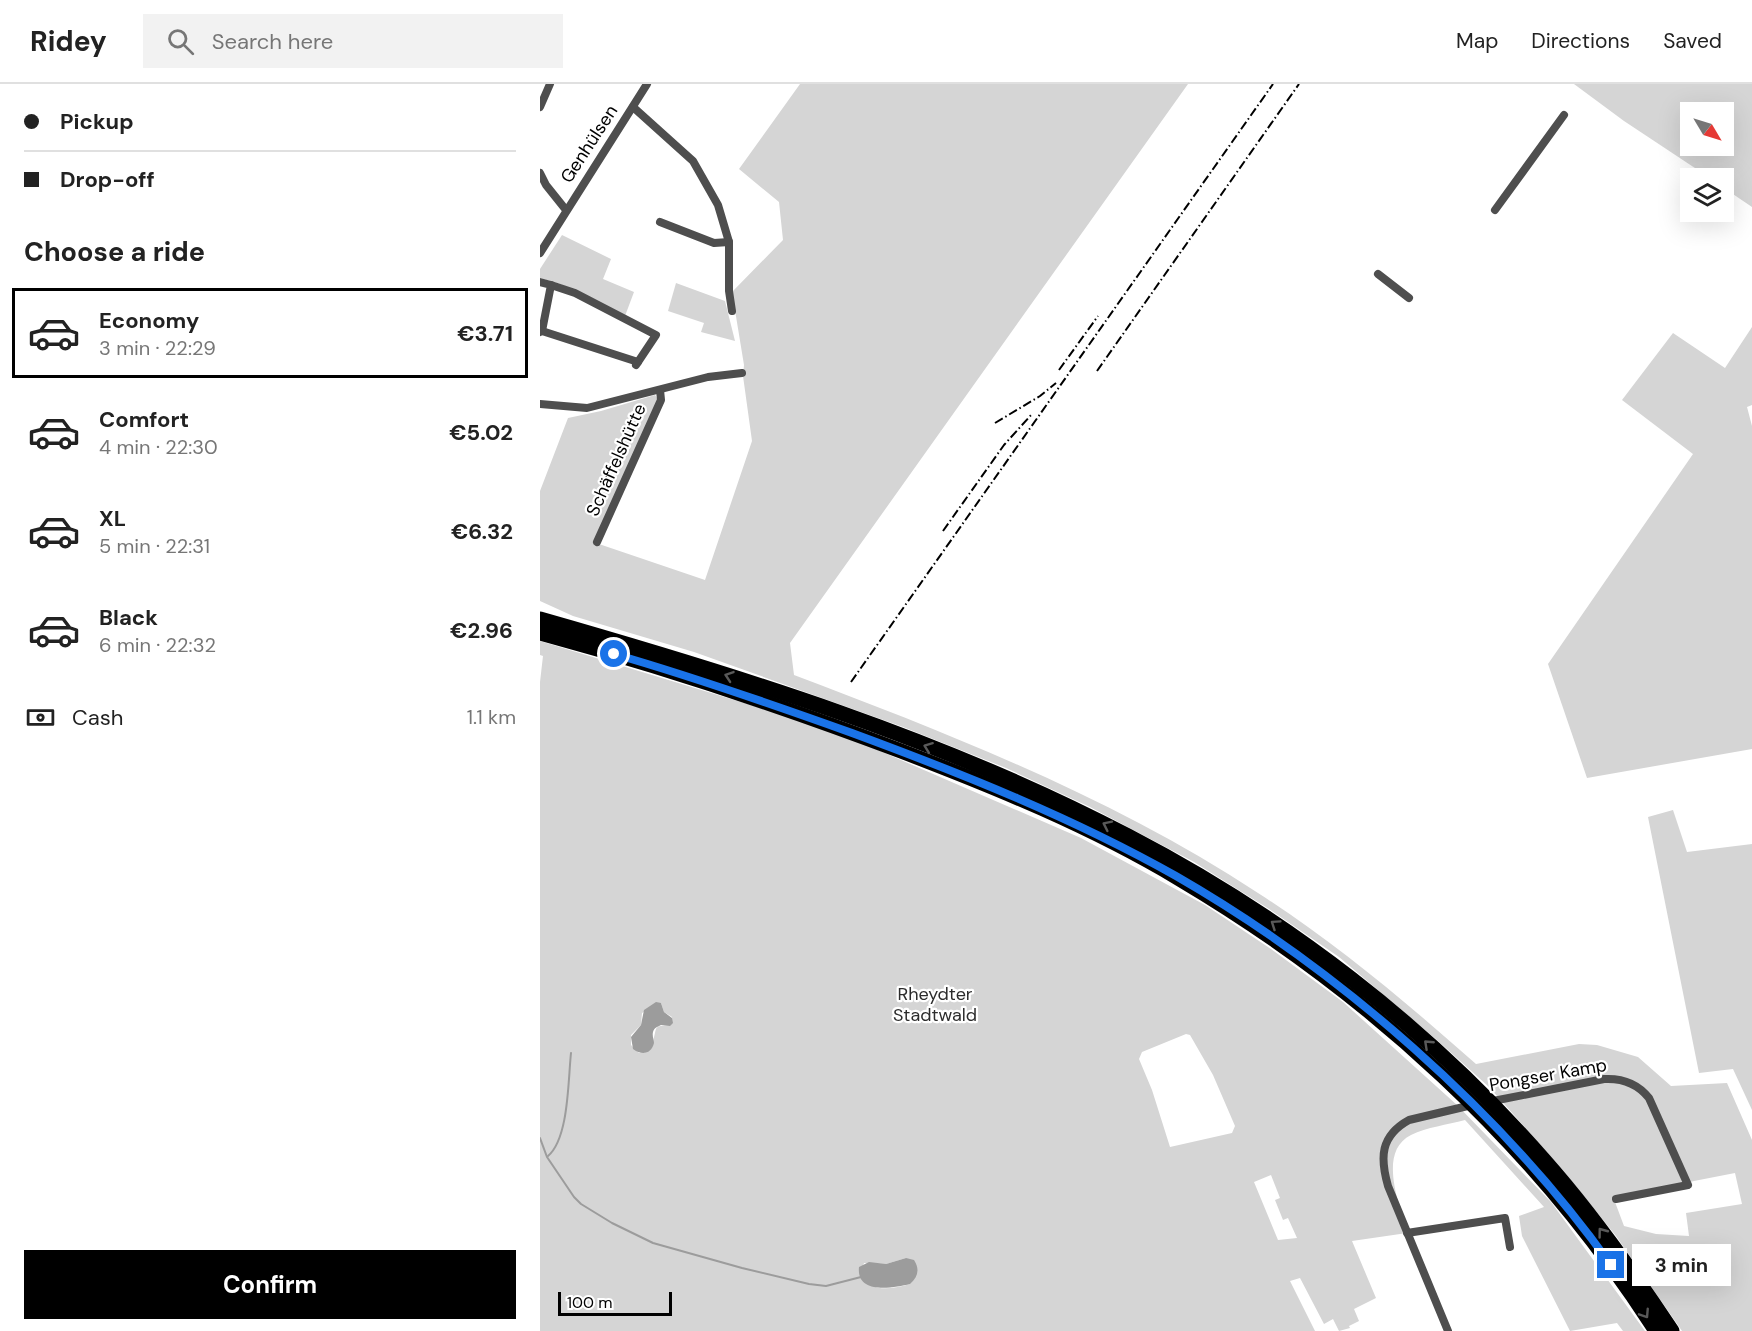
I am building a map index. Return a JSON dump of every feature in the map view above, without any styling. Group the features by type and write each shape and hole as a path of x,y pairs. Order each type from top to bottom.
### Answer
{"highway":[{"path":"540,610 619,642"},
{"path":"540,619 702,666 862,722 991,773 1128,836 1255,910 1311,948 1414,1031 1464,1087 1489,1122 1536,1171 1577,1220 1618,1274 1656,1331"},
{"path":"540,633 700,681 848,732 964,776 1030,803 1175,876 1270,936 1509,1122 1545,1160 1589,1215 1640,1283 1672,1331"}],"street":[{"path":"540,107 550,84"},
{"name":"Genhülsen","path":"540,253 647,84"},
{"path":"633,107 693,161 718,205 729,242 729,291 732,311"},
{"path":"1494,210 1564,116"},
{"path":"540,173 546,185 566,210"},
{"path":"660,222 714,243 729,242"},
{"path":"1378,274 1409,298"},
{"path":"540,282 551,285 575,293 656,335 637,363 541,331 551,285"},
{"name":"Schäffelshütte","path":"540,404 587,408 708,377 742,373"},
{"name":"Schäffelshütte","path":"597,542 661,400 660,390"},
{"name":"Pongser Kamp","path":"1448,1331 1383,1168 1386,1143 1402,1124 1409,1120 1459,1107 1614,1079 1631,1083 1647,1095 1688,1185 1616,1199"},
{"path":"1407,1233 1505,1218 1510,1247"}],"green space":[{"path":"800,84 1188,84 790,643 794,675 913,721 1032,771 1148,828 1204,859 1287,912 1343,953 1476,1064 1579,1044 1597,1045 1638,1057 1671,1086 1727,1083 1752,1140 1752,1331 1682,1331 1616,1236 1562,1169 1489,1087 1339,957 1194,862 1090,807 1006,768 903,727 694,652 573,616 540,601 540,491 568,418 655,395 659,401 596,543 705,580 752,441 743,376 744,365 732,292 783,240 779,202 739,169","holes":["1735,1173 1742,1204 1686,1213 1689,1236 1656,1234 1624,1226 1615,1202 1694,1181"]},
{"path":"1574,84 1752,84 1752,207 1734,195 1734,168 1695,168 1624,121"},
{"path":"562,235 611,259 603,279 634,292 625,316 560,284 540,278 540,269"},
{"path":"676,283 725,301 735,341 701,332 704,323 668,311"},
{"path":"1752,327 1752,405 1747,407 1752,426 1752,749 1587,778 1548,664 1693,454 1622,400 1673,333 1725,368"},
{"name":"Rheydter Stadtwald","path":"540,641 827,728 1081,838 1205,905 1271,949 1343,1002 1457,1105 1551,1202 1645,1331 1623,1331 1617,1323 1570,1331 1522,1236 1519,1216 1544,1207 1465,1120 1417,1132 1401,1143 1395,1154 1393,1166 1396,1194 1407,1233 1352,1241 1376,1298 1354,1309 1359,1321 1349,1326 1350,1328 1339,1331 1333,1319 1324,1324 1300,1278 1290,1281 1315,1331 540,1331 540,682 543,656 540,655","holes":["661,1003 664,1012 672,1017 671,1025 657,1028 645,1053 639,1053 631,1045 631,1035 641,1025 642,1013","1186,1034 1190,1035 1213,1075 1235,1126 1232,1133 1170,1147 1152,1090 1139,1059 1142,1052","1271,1175 1280,1198 1275,1200 1283,1220 1288,1218 1297,1238 1278,1240 1254,1182","906,1258 910,1284 889,1288 876,1287 860,1276 864,1263 886,1264"]},
{"path":"1673,810 1687,852 1752,844 1752,1110 1733,1069 1699,1073 1648,817"}],"shaded area":[{"path":"656,1002 661,1003 664,1012 672,1018 673,1023 670,1026 661,1025 655,1029 651,1050 645,1053 639,1052 633,1049 631,1037 641,1025 644,1010"},
{"path":"906,1258 914,1260 917,1267 915,1279 910,1284 877,1288 863,1282 860,1276 859,1267 869,1262 886,1264"}],"waterway":[{"path":"548,1156 555,1148 564,1123 571,1053"},
{"path":"540,1138 547,1157 581,1204 612,1223 653,1243 809,1284 826,1286 861,1277"}],"railway":[{"path":"851,682 1273,84"},
{"path":"1097,371 1299,84"},
{"path":"1059,370 1098,316"},
{"path":"995,423 1040,396 1056,383"},
{"path":"943,531 1004,445 1032,414"}],"route":[{"path":"614,654 816,720 953,771 1070,822 1124,848 1190,885 1270,936 1307,963 1409,1045 1457,1090 1536,1171 1611,1265"}]}
